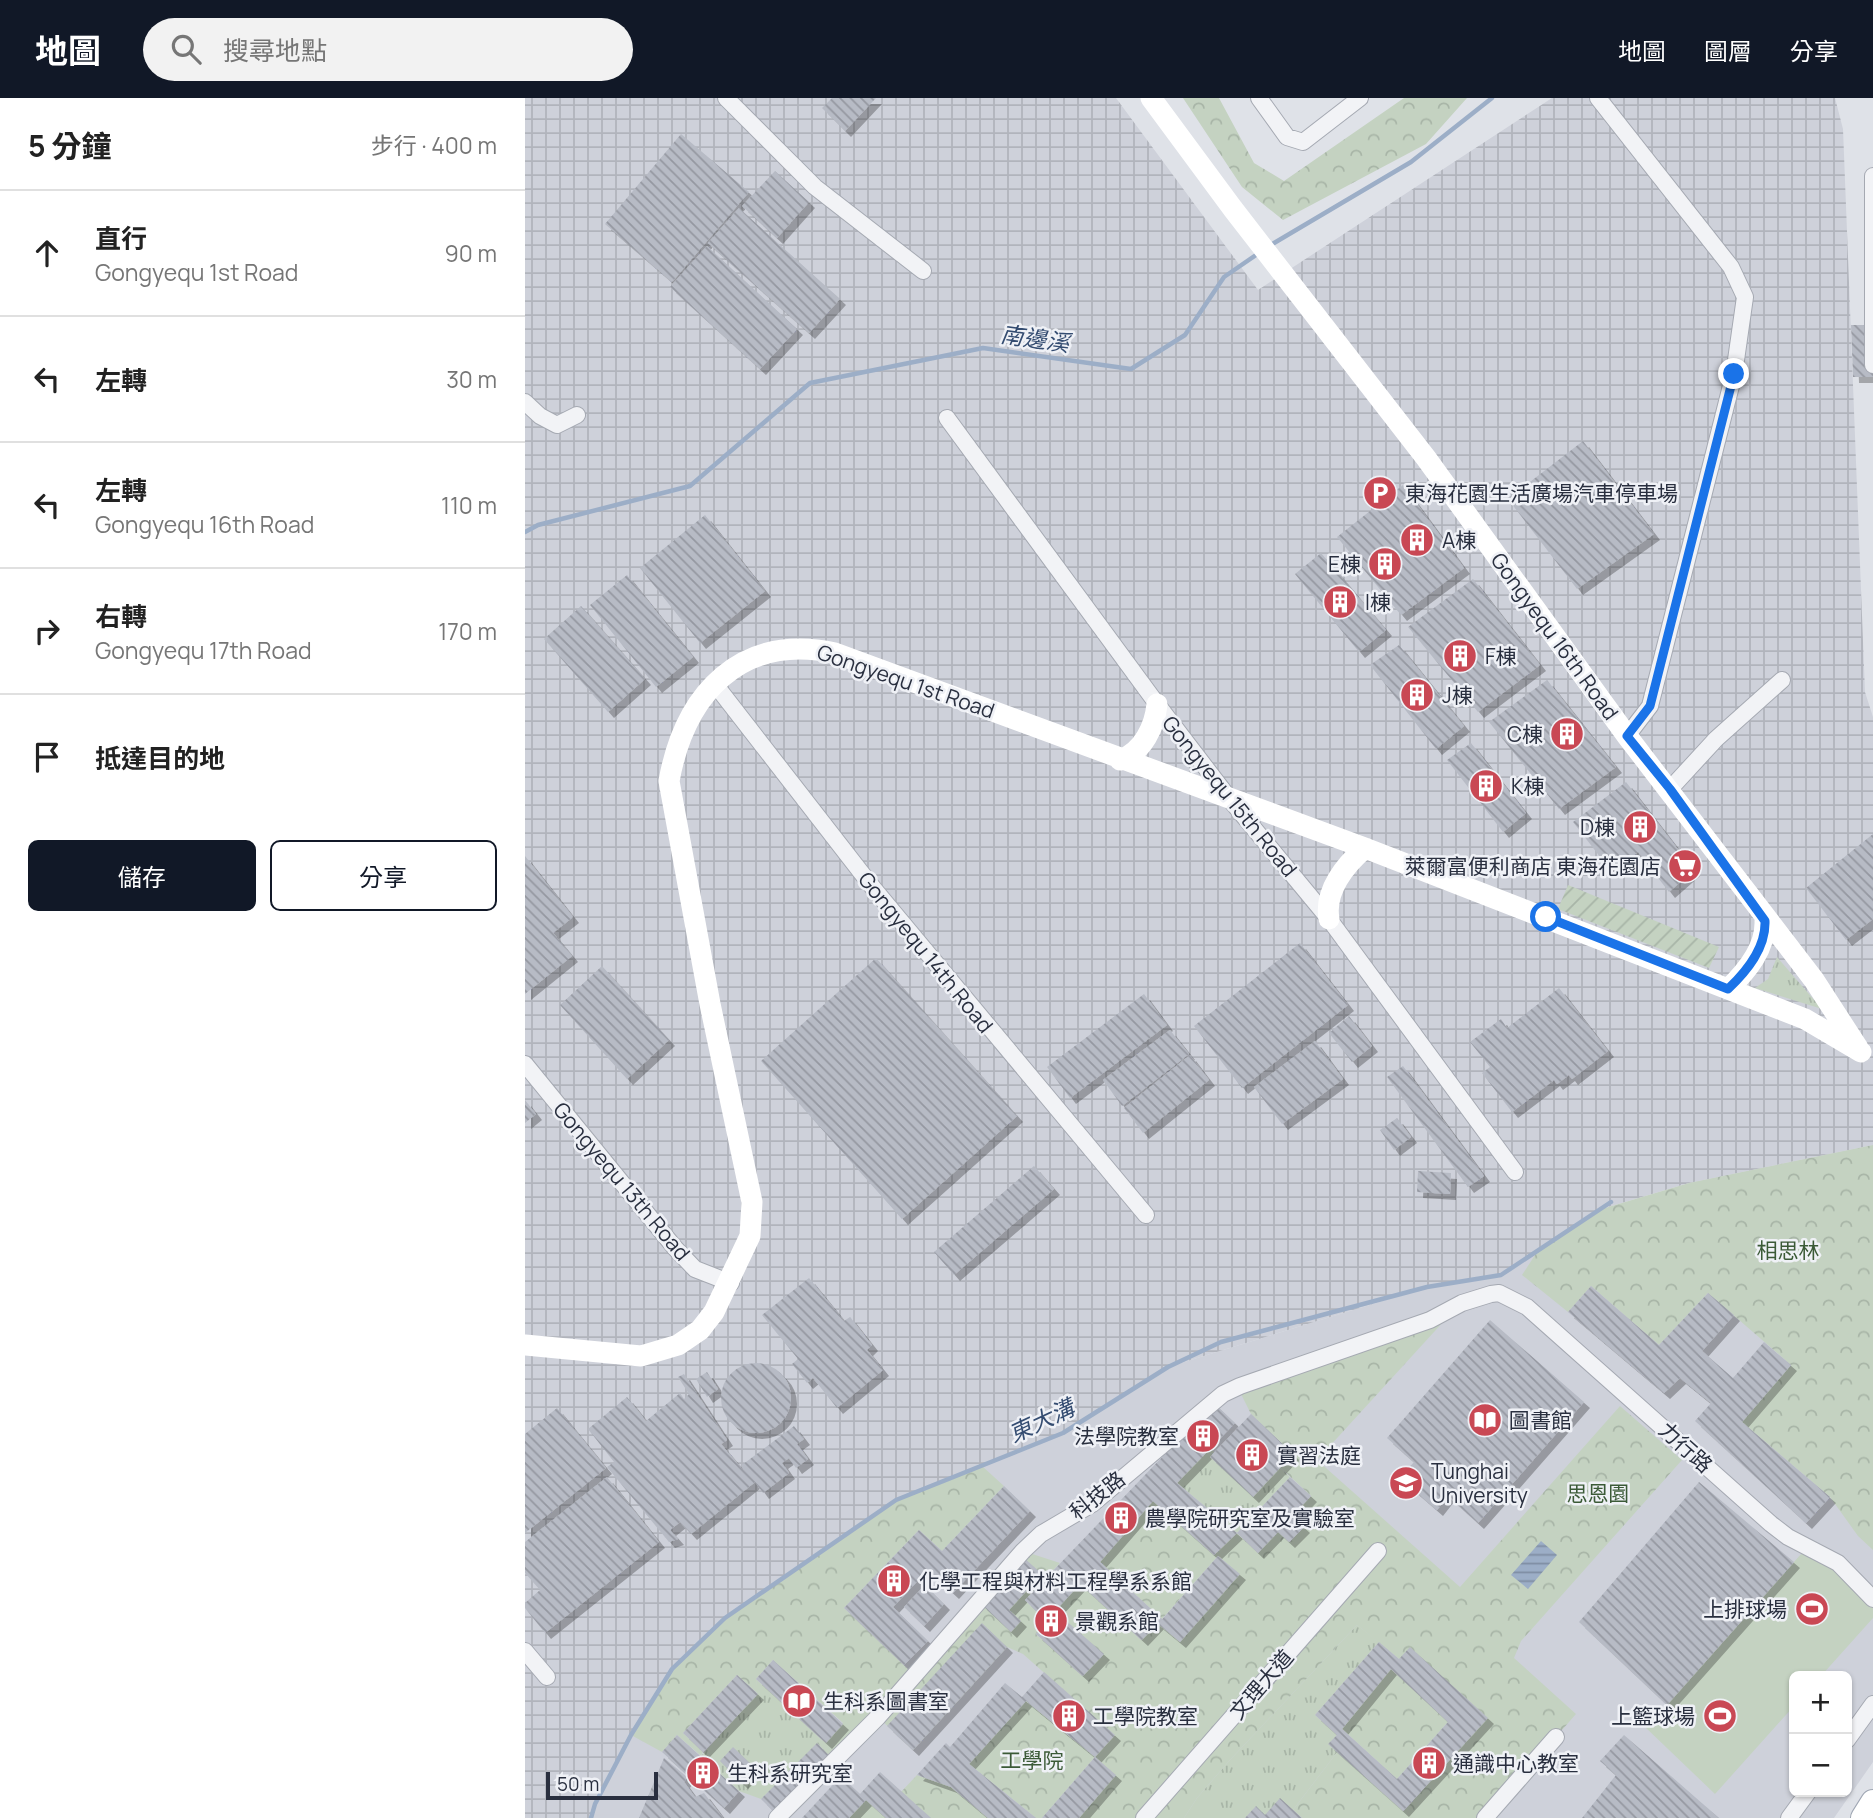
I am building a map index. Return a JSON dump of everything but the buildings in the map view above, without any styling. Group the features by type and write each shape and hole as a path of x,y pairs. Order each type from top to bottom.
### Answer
{"main road":[{"path":"1863,1818 1873,1802"}],"street":[{"path":"726,98 815,187 923,271"},
{"name":"Gongyequ 16th Road","path":"1151,98 1233,209 1426,457 1627,736 1670,789 1765,921 1814,979 1867,1056"},
{"path":"1259,98 1287,137 1303,142 1360,98"},
{"path":"1598,98 1731,267 1745,297 1734,374 1650,706 1627,736"},
{"path":"1873,176 1873,365"},
{"path":"525,402 540,416 557,425 577,415"},
{"name":"Gongyequ 15th Road","path":"947,418 1157,704 1232,802 1329,919 1515,1172"},
{"name":"Gongyequ 1st Road","path":"525,1346 641,1356 678,1345 700,1330 714,1312 731,1283 750,1236 752,1202 710,1004 669,781 686,724 714,683 738,665 761,655 808,647 848,658 1232,802 1365,848 1805,1019 1867,1056"},
{"path":"1670,789 1716,740 1782,680"},
{"name":"Gongyequ 14th Road","path":"714,683 874,890 1146,1215"},
{"path":"1120,760 1135,751 1148,734 1157,704"},
{"path":"1329,919 1333,890 1347,864 1365,848"},
{"path":"1728,989 1750,966 1764,938 1765,921"},
{"name":"Gongyequ 13th Road","path":"525,1064 675,1248 695,1269 731,1283"},
{"name":"力行路","path":"1499,1293 1527,1307 1771,1524 1788,1537 1838,1563 1873,1599"},
{"name":"科技路","path":"776,1818 878,1717 1023,1551 1041,1534 1092,1504 1196,1415 1240,1386 1430,1320 1462,1303 1499,1293"},
{"name":"文理大道","path":"1144,1818 1378,1551"},
{"path":"525,1651 547,1677"},
{"path":"1851,1734 1873,1704"},
{"path":"1485,1818 1556,1737"},
{"path":"1789,1818 1804,1797"}],"shaded area":[{"path":"525,98 1116,98 1258,290 1552,98 1835,98 1843,129 1865,692 1873,717 1873,1145 1689,1183 1595,1211 1501,1275 1428,1287 1168,1367 1063,1433 896,1500 725,1618 672,1669 631,1735 595,1804 591,1818 525,1818"},
{"name":"Tunghai University","path":"1873,1145 1873,1762 1852,1792 1852,1671 1789,1671 1789,1797 1849,1797 1834,1818 591,1818 595,1804 631,1735 672,1669 725,1618 896,1500 1063,1433 1168,1367 1428,1287 1501,1275 1537,1252 1689,1183"}],"green space":[{"path":"1183,98 1219,98 1254,163 1284,181 1404,98 1467,98 1426,144 1283,220 1242,187"},
{"path":"1568,885 1719,947 1709,968 1558,909"},
{"path":"1777,957 1822,1009 1755,988 1768,979"},
{"name":"相思林","path":"1873,1145 1873,1550 1858,1536 1830,1497 1742,1422 1791,1365 1708,1293 1659,1345 1591,1286 1568,1312 1522,1275 1537,1252 1595,1211 1689,1183"},
{"path":"1466,1297 1317,1460 1460,1587 1620,1406 1682,1460 1521,1641 1514,1658 1576,1714 1485,1818 1302,1818 1293,1810 1338,1751 1404,1811 1487,1718 1399,1659 1357,1625 1229,1761 1197,1798 1184,1818 1079,1818 1115,1775 1095,1757 1042,1818 1036,1818 969,1764 1026,1701 1094,1756 1114,1735 1023,1654 1007,1647 913,1750 878,1717 834,1761 817,1743 822,1740 825,1742 843,1723 773,1660 756,1679 758,1694 737,1675 683,1733 703,1752 701,1756 677,1735 662,1752 631,1735 672,1669 725,1618 896,1500 982,1466 1004,1486 942,1551 919,1530 844,1608 914,1675 1023,1551 1060,1563 1025,1600 1038,1613 1036,1616 1041,1629 1036,1634 1082,1676 1055,1611 1080,1584 1141,1640 1158,1622 1180,1642 1239,1574 1218,1556 1162,1619 1100,1562 1153,1501 1214,1555 1237,1533 1258,1553 1278,1532 1290,1542 1304,1527 1292,1516 1311,1496 1280,1467 1293,1454 1251,1414 1236,1384"},
{"path":"1210,1448 1214,1452 1211,1456 1280,1467 1290,1477 1237,1533 1177,1483"},
{"path":"1810,1544 1873,1601 1873,1618 1825,1671 1789,1671 1789,1712 1715,1794 1644,1726 1667,1705"},
{"path":"1357,1625 1379,1642 1315,1715 1337,1735 1329,1744 1338,1751 1293,1810 1265,1815 1256,1807 1245,1818 1184,1818 1197,1798 1229,1761"},
{"path":"1391,1669 1448,1722 1397,1779 1342,1729"},
{"path":"756,1679 822,1740 761,1799 739,1791 701,1756 757,1694"},
{"path":"917,1775 951,1787 988,1818 931,1818 901,1792"},
{"path":"866,1800 886,1818 849,1818"}],"water":[{"path":"1541,1541 1557,1555 1528,1589 1511,1575"}],"waterway":[{"name":"南邊溪","path":"1269,246 1411,162 1492,98"},
{"name":"南邊溪","path":"525,532 538,525 690,486 810,383 983,348 1131,369 1185,335 1224,277 1259,253"},
{"name":"東大溝","path":"591,1818 595,1804 631,1735 672,1669 725,1618 896,1500 1063,1433 1168,1367 1221,1342 1427,1287 1501,1275 1611,1202"}],"place":[{"name":"東海花園生活廣場汽車停車場","path":"1380,493"},
{"name":"A棟","path":"1417,540"},
{"name":"E棟","path":"1385,564"},
{"name":"I棟","path":"1340,602"},
{"name":"F棟","path":"1460,656"},
{"name":"J棟","path":"1417,695"},
{"name":"C棟","path":"1567,734"},
{"name":"K棟","path":"1486,786"},
{"name":"D棟","path":"1640,827"},
{"name":"萊爾富便利商店 東海花園店","path":"1685,866"},
{"name":"圖書館","path":"1485,1420"},
{"name":"法學院教室","path":"1203,1436"},
{"name":"實習法庭","path":"1252,1455"},
{"name":"Tunghai University","path":"1406,1483"},
{"name":"農學院研究室及實驗室","path":"1121,1518"},
{"name":"化學工程與材料工程學系系館","path":"894,1581"},
{"name":"上排球場","path":"1812,1609"},
{"name":"景觀系館","path":"1051,1621"},
{"name":"生科系圖書室","path":"799,1701"},
{"name":"工學院教室","path":"1069,1716"},
{"name":"上籃球場","path":"1720,1716"},
{"name":"通識中心教室","path":"1429,1763"},
{"name":"生科系研究室","path":"703,1773"}],"route":[{"path":"1546,917 1728,989 1750,966 1764,938 1765,921 1670,789 1627,736 1650,706 1734,374"}],"park label":[{"name":"思恩園","path":"1598,1493"},
{"name":"工學院","path":"1032,1760"}]}
